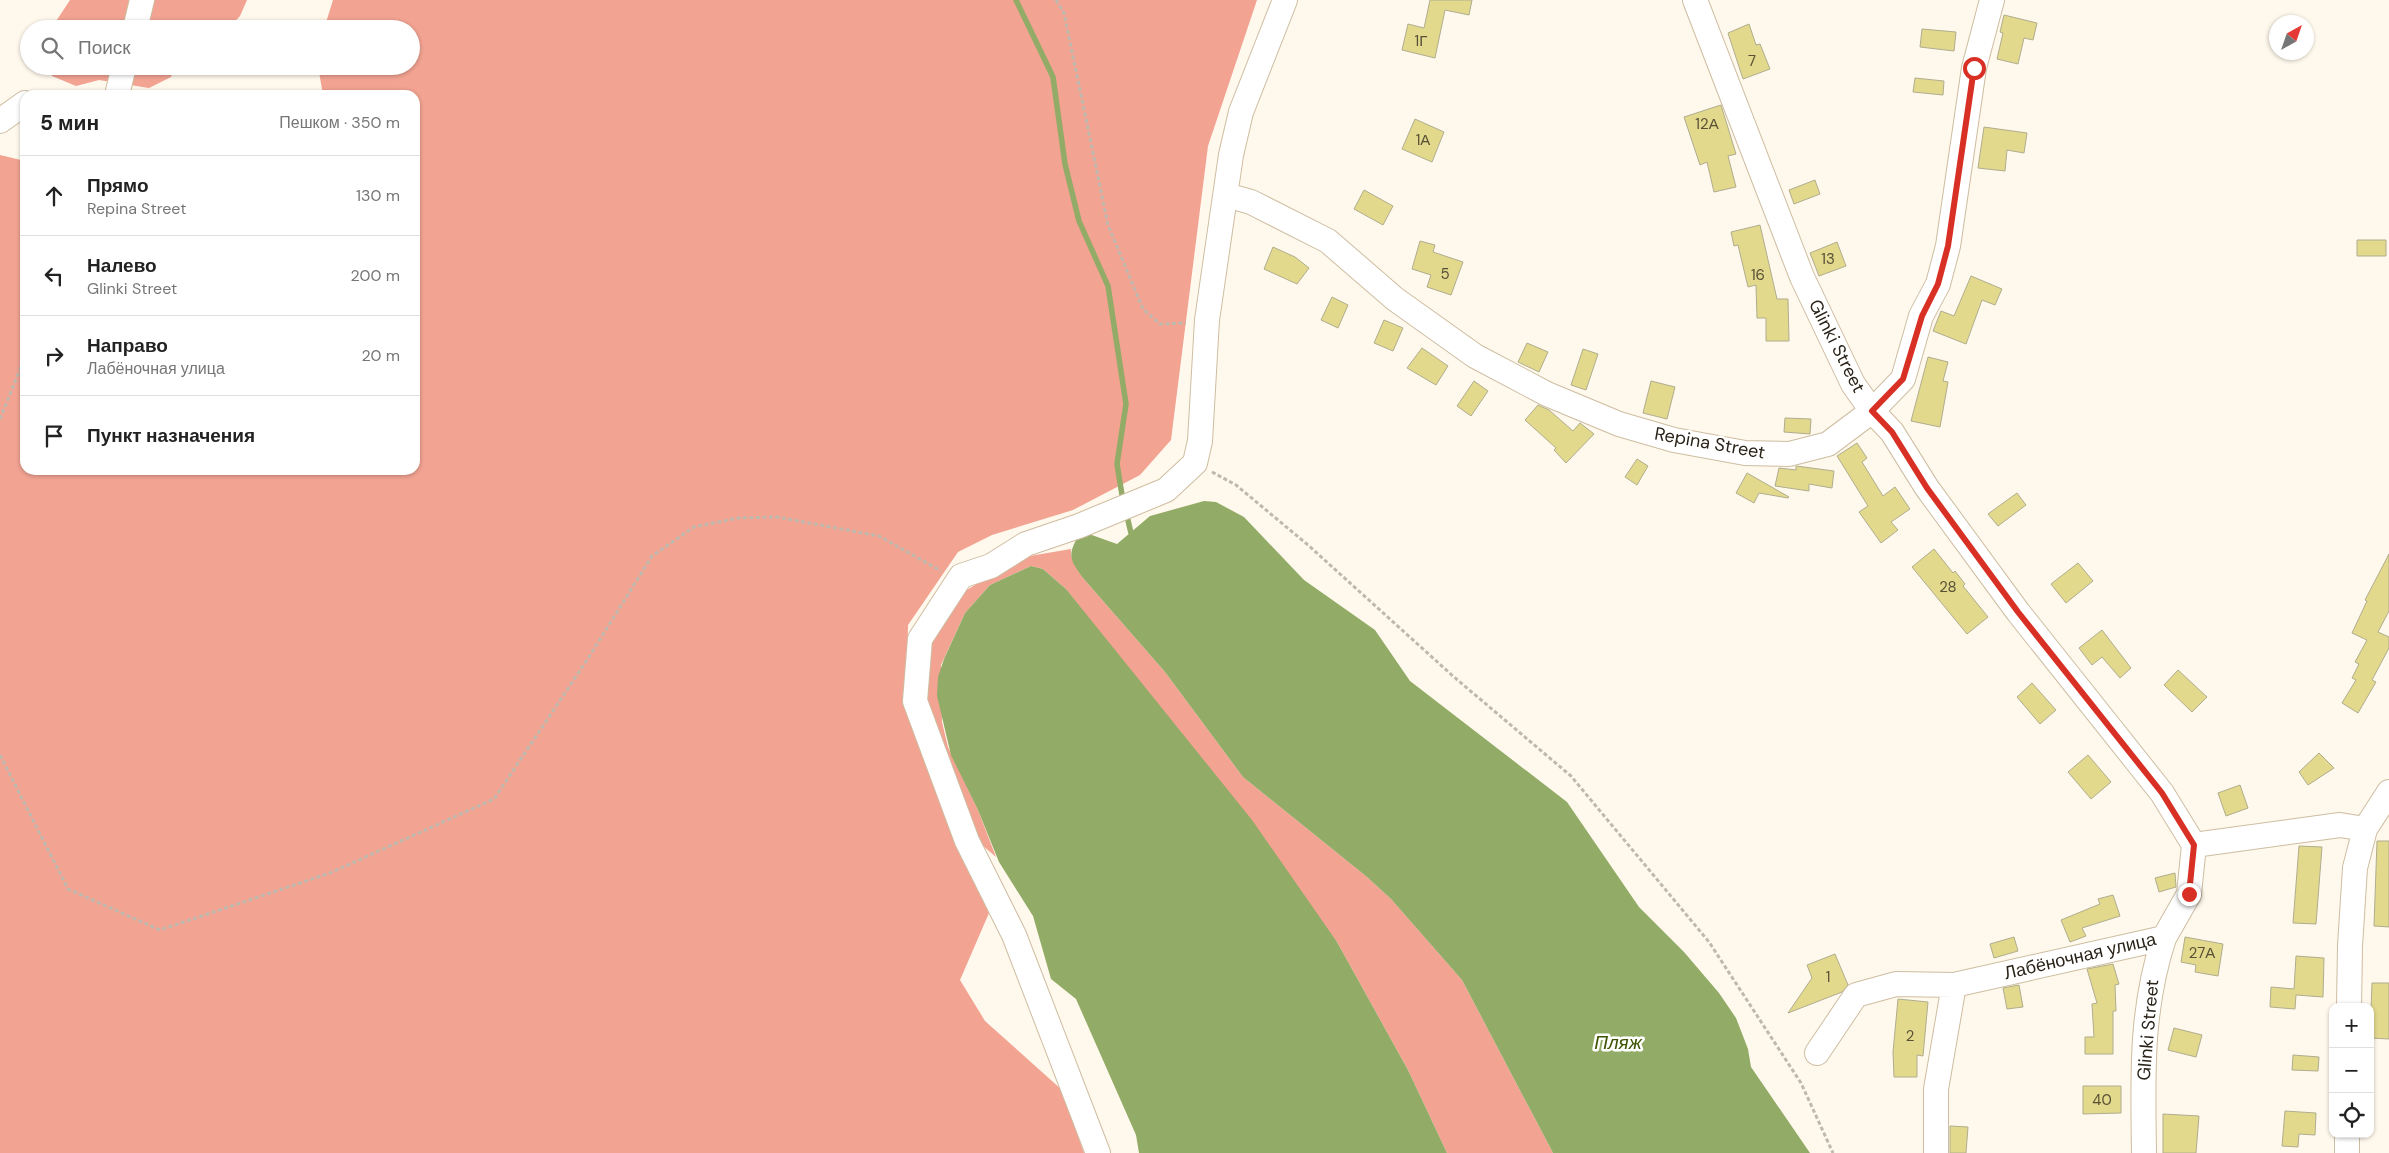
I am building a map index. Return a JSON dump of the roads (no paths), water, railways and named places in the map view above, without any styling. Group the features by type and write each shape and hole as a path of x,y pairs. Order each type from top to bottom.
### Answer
{"street":[{"path":"137,20 142,0"},
{"path":"1098,1153 1014,935 967,841 915,701 920,639 961,576 991,566 1026,544 1079,526 1166,490 1194,463 1200,441 1207,320 1231,155 1241,112 1285,0"},
{"name":"Glinki Street","path":"1695,0 1802,277 1853,384 1872,411 1892,432 1927,488 2018,612 2162,793 2194,845"},
{"name":"Repina Street","path":"1226,195 1251,202 1328,241 1395,299 1475,356 1547,394 1619,424 1674,440 1745,452 1789,454 1828,444 1872,411 1903,379 1922,316 1938,284 1948,246 1974,68 1992,0"},
{"path":"117,90 122,75"},
{"path":"0,121 20,107"},
{"path":"2349,1003 2350,946 2355,868 2365,829 2389,792"},
{"path":"2194,845 2340,824 2365,829"},
{"name":"Лабёночная улица","path":"1817,1053 1856,995 1896,984 1954,985 2164,938 2189,894 2194,845"},
{"name":"Glinki Street","path":"2144,1153 2143,1052 2153,972 2164,938"},
{"path":"1936,1153 1936,1089 1954,985"},
{"path":"2346,1153 2347,1138"}],"water":[{"name":"Пляж","path":"1204,501 1216,502 1244,517 1304,580 1375,630 1410,681 1567,802 1639,907 1684,952 1719,993 1736,1018 1748,1049 1751,1067 1810,1153 1553,1153 1462,980 1391,899 1367,877 1243,777 1165,672 1083,578 1073,563 1071,555 1077,538 1089,534 1117,544 1150,516"},
{"path":"1031,566 1043,569 1066,589 1252,820 1337,942 1408,1070 1447,1153 1139,1153 1136,1135 1076,999 1051,979 1033,916 999,862 978,810 951,755 937,696 938,677 944,659 965,613 990,585"}],"waterway":[{"path":"1016,0 1053,77 1065,164 1079,221 1108,286 1126,404 1117,464 1123,501"},
{"path":"1126,512 1131,533"}]}
